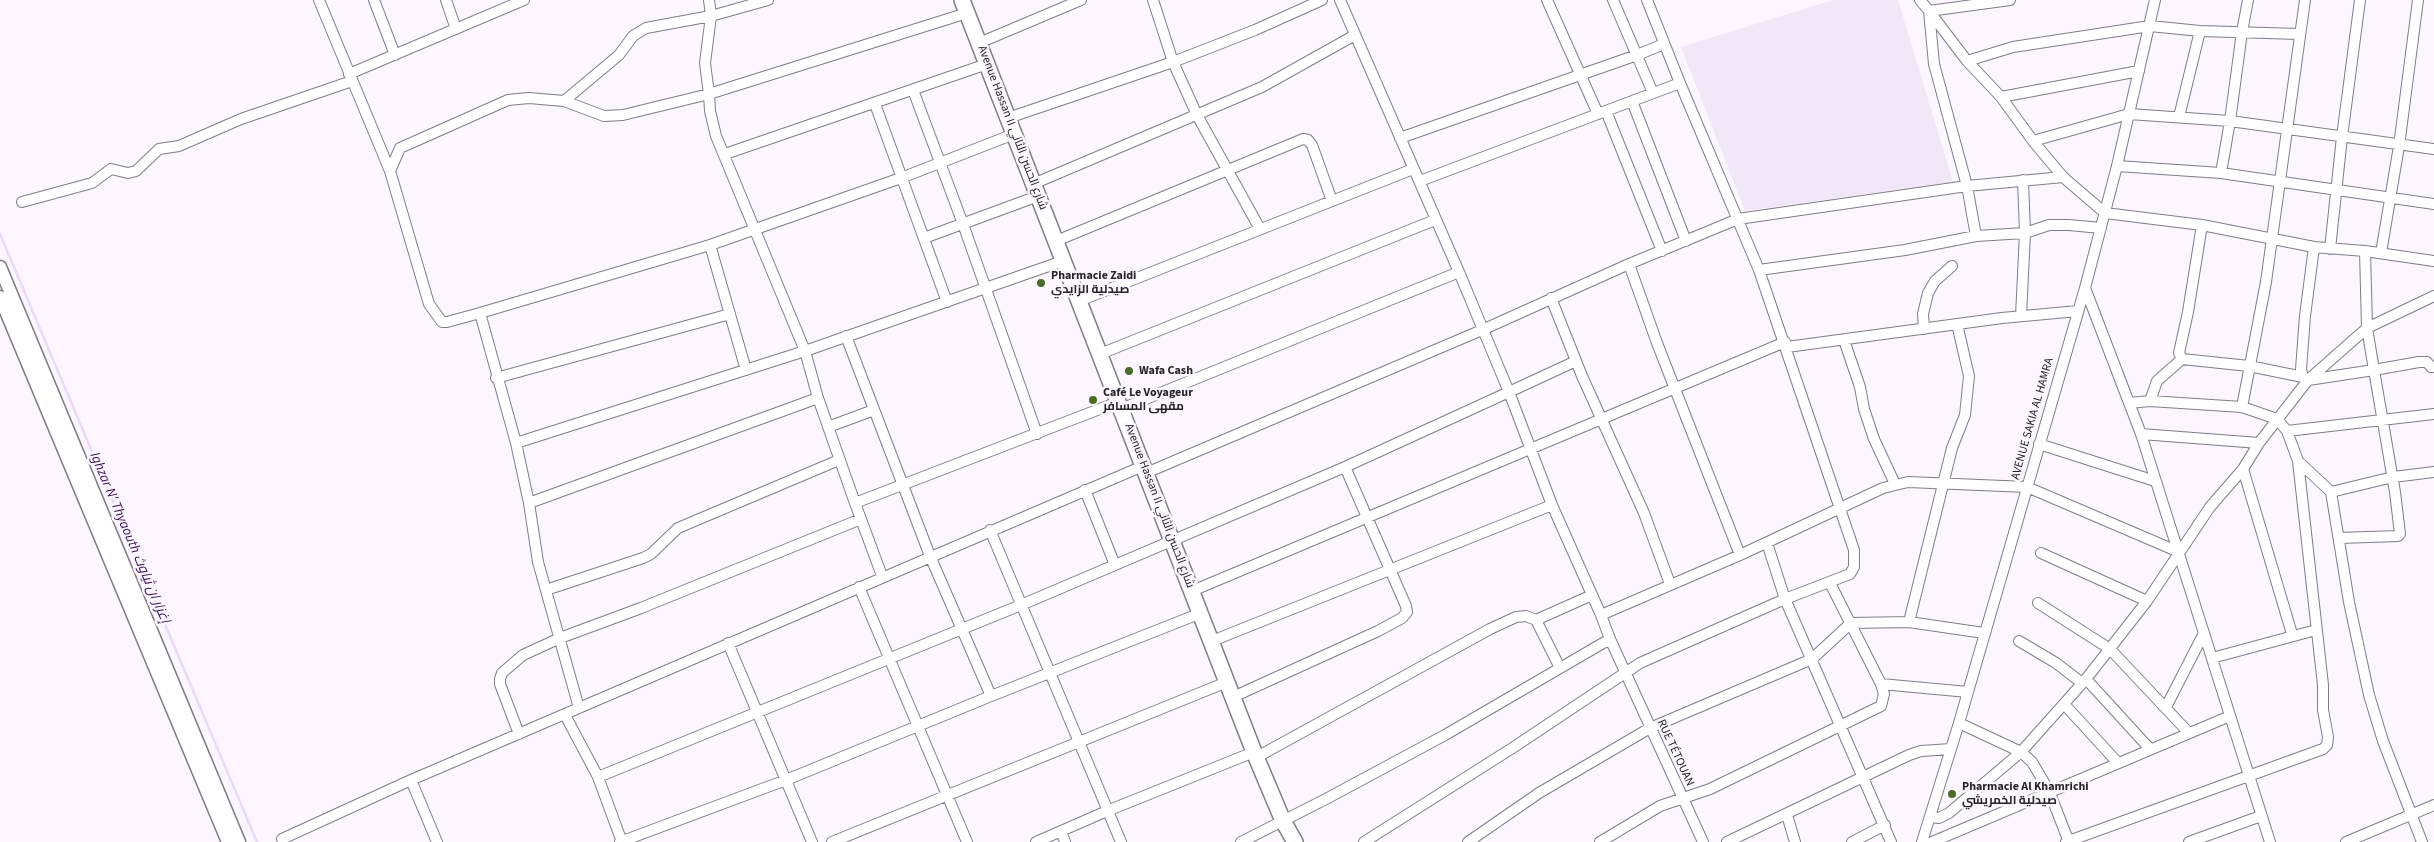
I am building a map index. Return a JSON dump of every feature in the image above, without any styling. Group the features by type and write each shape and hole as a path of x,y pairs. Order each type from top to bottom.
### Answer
{"main road":[{"name":"Avenue Hassan II شارع الحسن الثاني","path":"965,7 1233,697 1283,821 1295,842"}],"street":[{"path":"319,0 390,171 429,304 435,315 442,322 480,313 710,245 902,178 1014,134"},
{"path":"374,0 395,55"},
{"path":"446,0 456,29"},
{"path":"22,202 92,183 110,169 128,173 136,171 159,149 179,146 232,122 350,78 395,55 524,0"},
{"path":"709,0 711,16 705,63 712,123 804,351 839,460 882,576"},
{"path":"564,101 618,55 638,32 646,28 711,16 768,0"},
{"path":"979,43 1081,0"},
{"path":"1153,0 1173,62 1197,115 1260,229"},
{"path":"1008,118 1173,62 1255,30 1322,0"},
{"name":"RUE TÉTOUAN","path":"1340,0 1459,272 1509,392 1552,504 1601,615 1624,674 1702,842"},
{"path":"1547,0 1581,74 1602,113 1662,251"},
{"path":"1613,0 1653,93"},
{"path":"1364,842 1640,663 1786,599 1830,583 1850,574 1854,567 1856,558 1841,509 1759,270 1647,0"},
{"path":"1920,0 1967,61 2001,97 2033,141 2063,177 2105,213 2202,225 2314,247 2365,251 2434,261"},
{"path":"1929,11 2010,0"},
{"name":"AVENUE SAKIA AL HAMRA","path":"1922,842 1959,724 2085,288 2117,166 2156,0"},
{"path":"2221,173 2248,0"},
{"path":"2242,407 2266,282 2305,0"},
{"path":"2330,248 2360,0"},
{"path":"2381,253 2399,146 2418,0"},
{"path":"390,171 400,148 481,110 508,100 529,98 564,101 604,116 613,115 709,94 965,7"},
{"path":"1929,11 1934,64 1967,186 1976,236"},
{"path":"1967,61 2013,47 2150,26 2200,31 2299,34"},
{"path":"2179,117 2200,31"},
{"path":"924,238 963,224 1197,115 1262,87 1355,35"},
{"path":"1400,138 1664,44"},
{"path":"725,154 987,64"},
{"path":"2001,97 2139,71"},
{"path":"1420,181 1680,83"},
{"path":"913,90 963,224 1037,434"},
{"path":"1632,101 1686,241"},
{"path":"874,104 948,302"},
{"path":"2033,141 2129,114 2230,121 2399,146 2434,149"},
{"path":"1056,241 1295,141 1308,140 1312,145 1332,201"},
{"path":"2117,166 2221,173 2434,204"},
{"path":"1079,301 1413,169"},
{"path":"280,841 411,780 565,715 882,576 1085,490 1145,470 1482,330 1629,264 1738,219 1967,186 2063,177"},
{"path":"2021,316 2025,233 2023,180"},
{"path":"1100,354 1435,220"},
{"path":"1759,270 1905,250 1976,236 2025,233 2049,226 2068,224 2100,228"},
{"path":"2182,359 2179,353 2188,312 2202,225"},
{"path":"710,245 746,370"},
{"path":"2305,378 2301,369 2305,316 2314,247"},
{"path":"2339,538 2399,535 2393,477 2367,328 2365,251"},
{"path":"516,443 804,351 1063,261"},
{"path":"1629,264 1675,389 1740,555"},
{"path":"1924,328 1923,314 1928,293 1935,281 1952,266"},
{"path":"0,267 239,842"},
{"path":"855,503 902,483 1120,405 1459,272"},
{"path":"2085,288 2141,434 2270,842"},
{"path":"1931,817 1939,818 1948,813 2020,752 2084,681 2147,601 2210,507 2243,469 2305,378 2367,328 2434,296"},
{"path":"0,297 228,842"},
{"path":"1551,298 1576,361 1644,513 1670,584"},
{"path":"1192,591 1368,519 1602,419 1786,345 1844,340 1924,328 2078,310"},
{"path":"480,313 496,378 516,443 529,503 535,547 579,708"},
{"path":"496,378 730,314"},
{"path":"1908,622 1952,448 1964,415 1969,376 1957,324"},
{"path":"846,336 930,556 991,696"},
{"path":"1844,340 1860,387 1864,409 1874,439 1896,484"},
{"path":"2150,401 2157,381 2182,359 2249,366 2305,378 2374,370 2418,362 2427,362 2431,368 2434,367"},
{"path":"598,777 1173,541 1345,467 1576,361"},
{"path":"529,503 818,398"},
{"path":"1959,724 2020,752 2038,770 2049,791 2068,842 2323,749 2327,745 2328,737 2323,710 2324,685 2316,630 2298,461 2287,431 2277,418 2242,407 2150,401 2129,403"},
{"path":"828,427 874,410"},
{"path":"2287,431 2434,414"},
{"path":"2141,434 2260,443"},
{"path":"2039,444 2155,481"},
{"path":"546,590 643,558 651,554 678,528 839,460"},
{"path":"2298,461 2331,492 2349,602 2369,695 2383,741 2422,842"},
{"path":"1233,697 1402,618 1406,612 1406,606 1345,467"},
{"path":"2243,469 2292,634"},
{"path":"2331,492 2393,477 2434,472"},
{"path":"1601,615 1740,555 1896,484 1944,483 2027,487 2179,552"},
{"path":"1085,490 1115,565"},
{"path":"1212,641 1552,504"},
{"path":"519,734 500,684 502,673 523,656 560,638 641,608 861,518"},
{"path":"990,530 1121,842"},
{"path":"1767,543 1786,599 1891,842"},
{"path":"2041,553 2147,601"},
{"path":"1600,842 1660,806 1710,789 1881,706 1884,694 1881,684 1830,583"},
{"path":"859,587 967,842"},
{"path":"1536,620 1592,594"},
{"path":"2038,603 2110,649 2189,733"},
{"path":"565,715 598,777 621,842 786,780 1201,613"},
{"path":"1036,842 1108,811 1256,755 1490,629 1516,617 1526,616 1536,620 1560,668"},
{"path":"1468,842 1539,793 1650,728 1812,659 1851,624 1908,622 1984,633"},
{"path":"2212,658 2292,634 2316,630"},
{"path":"2166,707 2204,633"},
{"path":"1241,842 1428,744 1610,639"},
{"path":"2019,641 2084,681 2150,750"},
{"path":"728,643 812,842"},
{"path":"832,842 1228,682"},
{"path":"1881,684 1968,692"},
{"path":"2064,704 2118,762"},
{"path":"1932,842 2230,716"},
{"path":"1727,842 1921,751 1951,749"},
{"path":"411,780 437,842"},
{"path":"2346,842 2356,840 2434,805"},
{"path":"1787,815 1795,842"},
{"path":"2189,842 2261,816"},
{"path":"1852,842 1885,825"},
{"path":"1060,831 1065,842"}],"shaded area":[{"path":"1833,0 1898,0 1953,182 1745,211 1681,47"}],"waterway":[{"name":"Ighzar N' Thyaouth إغزار ان ثياوث","path":"0,234 257,842"}],"place":[{"name":"Pharmacie Zaidi صيدلية الزايدي","path":"1041,283"},
{"name":"Wafa Cash","path":"1129,371"},
{"name":"Café Le Voyageur مقهى المسافر","path":"1093,400"},
{"name":"Pharmacie Al Khamrichi صيدلية الخمريشي","path":"1952,794"}]}
